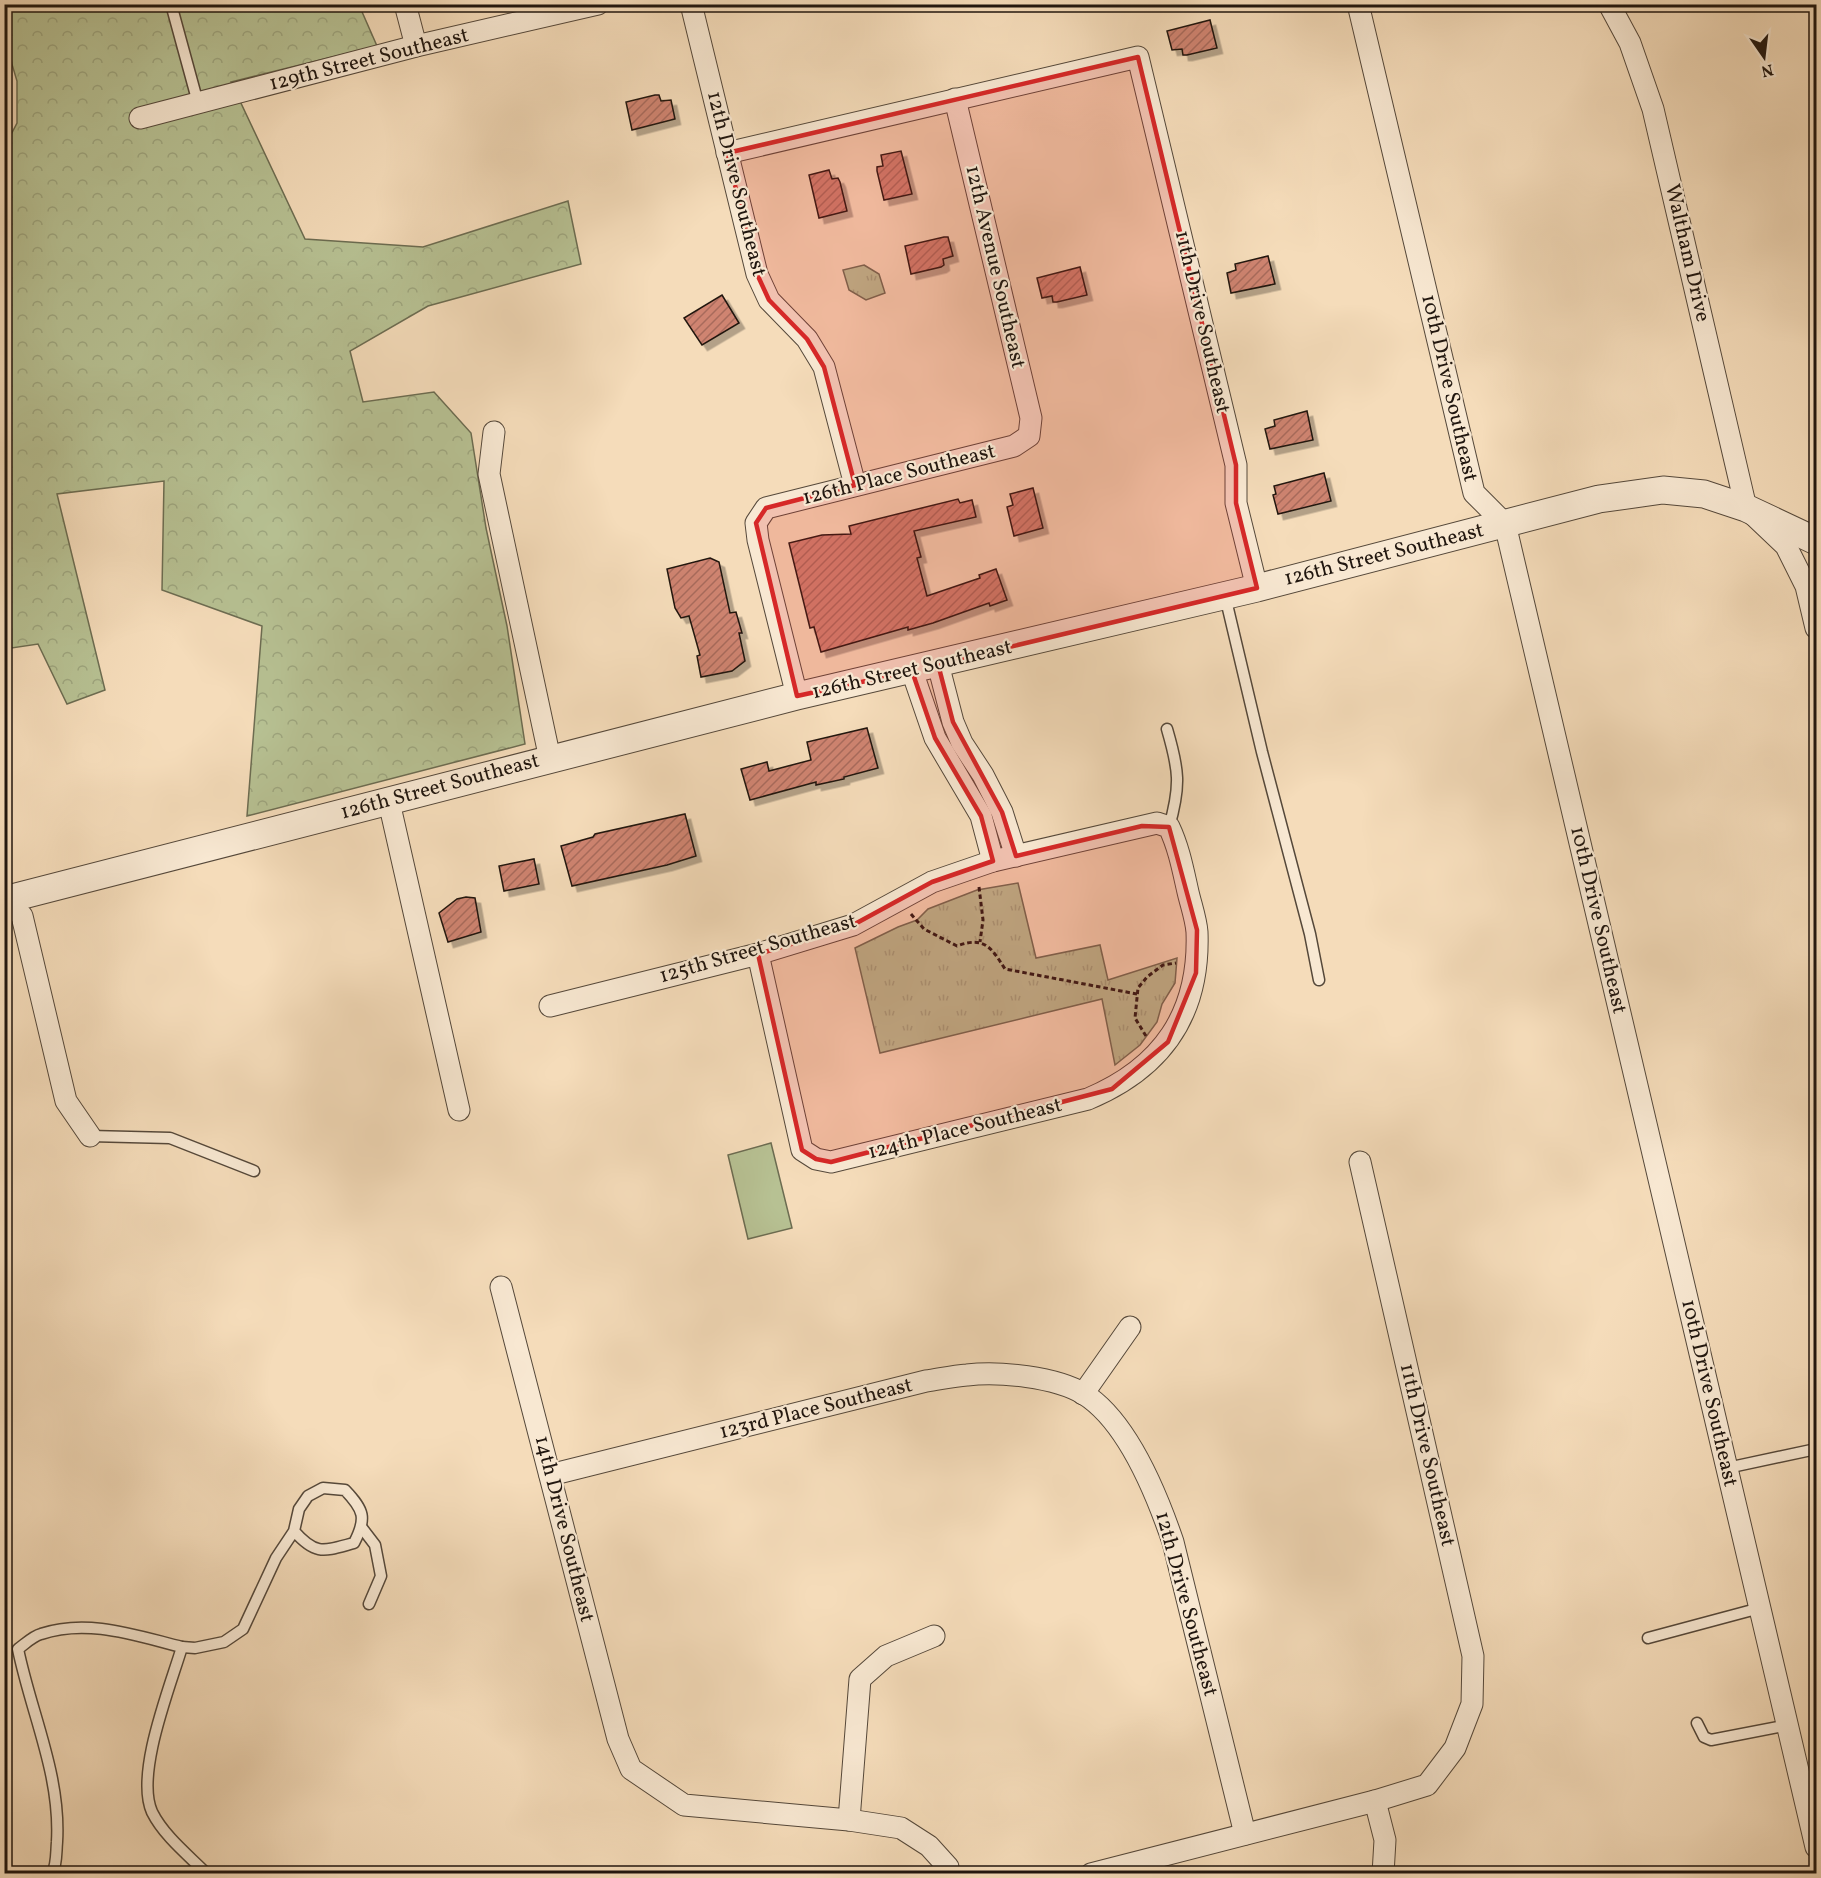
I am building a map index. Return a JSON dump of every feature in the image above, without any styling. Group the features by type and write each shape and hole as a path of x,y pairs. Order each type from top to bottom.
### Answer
{"street":[{"path":"405,4 416,46"},
{"name":"129th Street Southeast","path":"140,118 416,46 598,4"},
{"name":"12th Drive Southeast","path":"691,4 757,274 769,300 807,339 824,367 855,485"},
{"name":"10th Drive Southeast","path":"1358,4 1474,493 1505,524 1816,1847"},
{"name":"Waltham Drive","path":"1609,4 1630,43 1653,109 1746,508"},
{"name":"11th Drive Southeast","path":"955,99 1138,57 1236,465 1236,503 1257,588"},
{"path":"727,153 955,99"},
{"name":"12th Avenue Southeast","path":"955,99 1031,418 1029,436"},
{"path":"494,432 489,474 550,759"},
{"name":"126th Place Southeast","path":"797,696 758,540 756,524 766,508 1014,446 1029,436"},
{"name":"126th Street Southeast","path":"5,899 797,696 925,668 1225,596 1599,499 1663,490 1704,494 1746,508 1816,541"},
{"path":"1746,508 1786,546 1806,586 1816,627"},
{"path":"925,668 962,743 983,775 1002,812 1016,856"},
{"path":"925,668 935,738 981,816 984,864"},
{"path":"389,802 459,1110"},
{"name":"125th Street Southeast","path":"550,1006 758,954 853,925 932,882 984,864 1142,826 1157,824 1169,827"},
{"path":"1160,1051 1168,1042 1186,1007 1196,973 1197,930 1177,844 1169,827"},
{"path":"5,899 22,916 66,1101 90,1136"},
{"name":"124th Place Southeast","path":"758,954 802,1150 816,1159 831,1162 1088,1099 1112,1089 1140,1071 1160,1051"},
{"name":"11th Drive Southeast","path":"1091,1874 1375,1801 1427,1785 1455,1748 1472,1704 1473,1656 1360,1162"},
{"name":"14th Drive Southeast","path":"501,1287 618,1739 631,1769 684,1805 849,1820"},
{"path":"1083,1394 1130,1327"},
{"name":"123rd Place Southeast","path":"550,1475 926,1382 969,1374 1022,1376 1058,1384 1083,1394"},
{"name":"12th Drive Southeast","path":"1083,1394 1113,1422 1127,1442 1161,1508 1173,1542 1245,1834"},
{"path":"933,1636 886,1656 860,1679 849,1820 901,1828 929,1846 948,1867 949,1874"},
{"path":"1375,1801 1385,1840 1383,1874"}],"lane":[{"path":"171,4 198,103"},
{"path":"1225,596 1262,752 1310,934 1319,980"},
{"path":"1167,729 1177,762 1178,797 1169,827"},
{"path":"90,1136 170,1138 254,1171"},
{"path":"1727,1468 1816,1449"},
{"path":"52,1874 55,1866 57,1828 51,1773 18,1649 40,1634 76,1626 118,1631 182,1647 195,1648 225,1642 243,1629 276,1558 294,1531 299,1509 308,1496 323,1488 345,1490 361,1507 362,1528 354,1543 331,1549 314,1549 294,1531"},
{"path":"362,1528 375,1545 381,1576 369,1604"},
{"path":"1648,1638 1760,1608"},
{"path":"182,1647 147,1770 148,1798 153,1812 165,1830 207,1874"},
{"path":"1697,1723 1704,1737 1712,1740 1788,1725"}],"path":[{"path":"980,942 983,920 981,896 984,864"},
{"path":"898,900 924,929 957,946 970,941 980,942 993,950 1005,969 1137,994"},
{"path":"1160,1051 1146,1037 1135,1018 1138,988 1148,976 1163,965 1196,962"}],"highlighted area":[{"path":"1138,57 1236,465 1236,503 1257,588 938,664 953,722 1002,812 1016,856 1142,826 1169,827 1197,930 1196,973 1168,1042 1112,1089 831,1162 816,1159 802,1150 758,954 853,925 932,882 993,861 981,816 935,738 912,671 797,696 756,523 766,508 855,485 824,367 807,339 769,300 757,274 727,153"}],"green space":[{"path":"205,4 206,8 224,4 359,5 377,46 231,82 305,239 423,247 568,201 581,264 428,306 350,351 363,402 434,392 471,433 486,528 507,626 525,744 247,816 262,626 162,590 164,481 57,494 105,690 67,704 38,644 5,649 4,148 17,123 17,81 5,41 5,5"},
{"path":"864,265 879,274 885,293 866,300 849,290 843,270"},
{"path":"1018,883 1036,958 1100,945 1108,980 1177,958 1175,983 1162,1004 1157,1022 1140,1045 1115,1065 1102,999 880,1053 855,948 917,920 928,909 977,890"},
{"path":"771,1143 792,1228 748,1239 728,1155"}],"building":[{"path":"1210,20 1217,48 1187,55 1183,55 1182,49 1172,50 1167,31"},
{"path":"659,95 661,101 671,100 675,119 632,130 626,102"},
{"path":"901,151 912,194 884,200 877,171 877,167 883,166 881,155"},
{"path":"829,170 832,179 838,178 840,182 847,211 819,218 809,175"},
{"path":"948,237 953,256 943,259 944,265 941,267 911,274 905,246"},
{"path":"1268,256 1275,284 1231,293 1227,273 1236,270 1235,264"},
{"path":"1080,267 1087,295 1057,302 1053,302 1052,296 1042,298 1037,278"},
{"path":"722,295 739,323 702,345 684,318"},
{"path":"1307,411 1313,440 1270,449 1265,429 1275,426 1274,420"},
{"path":"1324,473 1331,501 1278,514 1273,495 1276,494 1274,486"},
{"path":"1033,488 1043,528 1014,536 1007,507 1013,505 1010,494"},
{"path":"958,499 960,503 972,500 976,517 914,531 921,557 917,558 927,596 980,578 979,575 996,569 1007,600 990,606 989,603 908,630 908,627 821,652 814,627 810,628 789,543 822,535 851,534 849,526"},
{"path":"710,558 719,562 730,613 736,612 742,633 739,633 745,661 732,671 701,677 697,656 700,655 689,616 681,618 675,608 667,569"},
{"path":"867,728 878,768 844,777 844,779 816,785 816,782 750,800 741,769 767,762 769,771 811,760 807,742"},
{"path":"685,814 696,856 667,865 572,886 561,846 593,837 595,834"},
{"path":"534,859 539,884 504,891 499,866"},
{"path":"475,898 481,932 448,942 439,913 457,899"}]}
